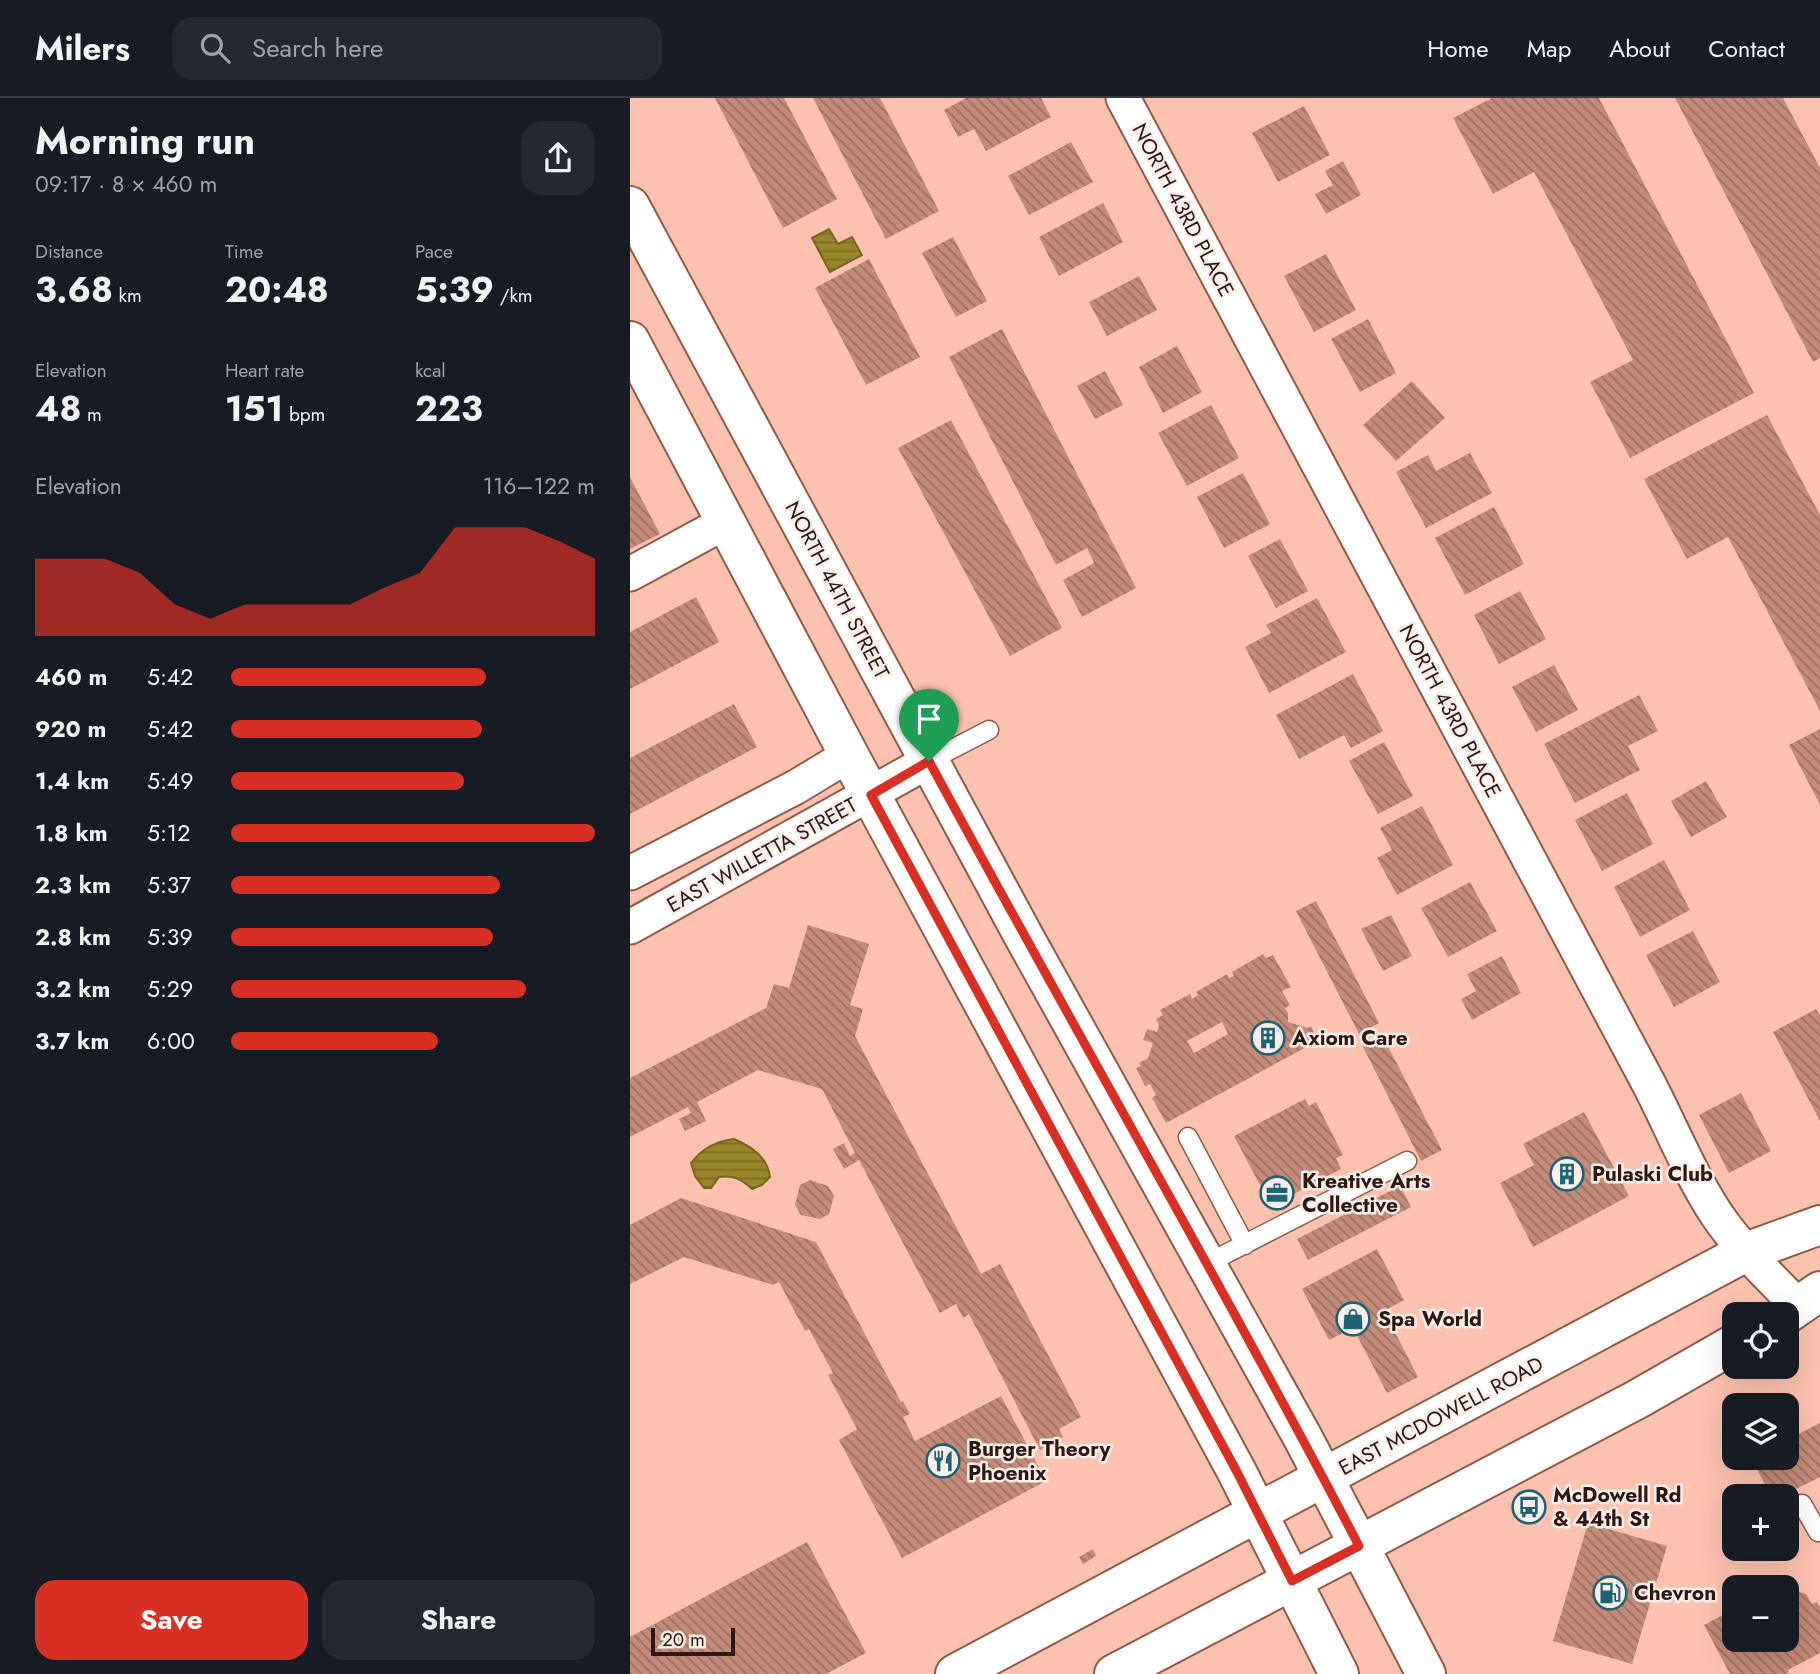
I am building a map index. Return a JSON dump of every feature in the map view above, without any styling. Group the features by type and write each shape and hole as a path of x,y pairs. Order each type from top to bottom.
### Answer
{"main road":[{"name":"NORTH 44TH STREET","path":"630,206 929,761 1324,1479 1426,1674"},
{"path":"630,341 849,755 1258,1514 1339,1674"},
{"name":"EAST MCDOWELL ROAD","path":"955,1674 1746,1252 1820,1225"},
{"path":"1114,1674 1636,1400 1722,1351"}],"street":[{"name":"NORTH 43RD PLACE","path":"1123,98 1623,1034 1704,1192 1717,1215 1746,1252 1802,1304"},
{"path":"630,574 726,522"},
{"path":"630,873 796,787 849,755"},
{"name":"EAST WILLETTA STREET","path":"630,927 929,761"}],"lane":[{"path":"929,761 989,730"},
{"path":"1188,1137 1245,1245"},
{"path":"1206,1264 1407,1161"},
{"path":"1802,1504 1818,1532"}],"shaded area":[{"path":"829,229 838,244 852,237 862,255 830,272 812,238"},
{"path":"734,1139 747,1145 762,1158 770,1177 762,1185 752,1189 733,1177 719,1177 711,1188 704,1188 695,1176 691,1163 710,1146"}],"building":[{"path":"715,98 784,98 837,199 783,228"},
{"path":"813,98 880,98 939,211 886,239"},
{"path":"966,98 1041,98 1051,117 986,151 974,129 958,137 944,110"},
{"path":"1492,98 1599,98 1754,393 1630,458 1590,382 1633,360 1534,172 1493,194 1453,118"},
{"path":"1675,98 1783,98 1820,168 1820,358 1813,362"},
{"path":"1304,106 1330,155 1278,182 1252,133"},
{"path":"1071,142 1093,182 1029,215 1008,176"},
{"path":"1343,161 1361,195 1326,214 1315,194 1333,185 1325,171"},
{"path":"1103,203 1123,242 1059,276 1039,237"},
{"path":"953,237 987,301 956,317 922,253"},
{"path":"1326,254 1356,310 1314,332 1284,276"},
{"path":"869,259 920,357 866,385 815,288"},
{"path":"1139,276 1157,310 1107,336 1089,302"},
{"path":"1368,319 1396,373 1360,392 1331,339"},
{"path":"1002,329 1136,588 1082,617 1063,580 1094,563 1087,548 1056,565 949,357"},
{"path":"1177,346 1202,392 1163,413 1139,367"},
{"path":"1105,371 1123,405 1095,419 1077,386"},
{"path":"1412,381 1445,418 1396,461 1363,425"},
{"path":"1211,405 1239,458 1187,486 1158,433"},
{"path":"1767,415 1820,515 1820,711 1728,537 1687,559 1644,479"},
{"path":"951,420 1062,628 1010,656 898,448"},
{"path":"1470,453 1492,493 1426,528 1396,472 1428,455 1436,471"},
{"path":"1243,473 1270,524 1224,548 1197,497"},
{"path":"630,477 660,534 630,549"},
{"path":"1494,507 1524,564 1465,595 1435,538"},
{"path":"1280,539 1308,591 1276,608 1248,556"},
{"path":"1520,591 1546,639 1499,664 1474,615"},
{"path":"696,597 719,642 630,689 630,632"},
{"path":"1317,598 1346,652 1269,693 1245,647 1271,633 1266,625"},
{"path":"1554,665 1578,710 1536,732 1512,687"},
{"path":"1353,674 1383,731 1351,748 1344,735 1299,759 1276,715"},
{"path":"1639,695 1658,731 1628,746 1640,770 1575,803 1544,744"},
{"path":"734,704 757,747 630,814 630,758"},
{"path":"1820,729 1820,805 1789,745"},
{"path":"1384,742 1413,796 1378,814 1349,761"},
{"path":"1706,781 1727,817 1691,837 1671,801"},
{"path":"1627,793 1653,844 1602,871 1575,820"},
{"path":"1422,806 1453,865 1397,895 1377,858 1392,850 1380,828"},
{"path":"1664,860 1690,910 1640,937 1614,887"},
{"path":"1470,882 1497,931 1448,957 1421,908"},
{"path":"1316,901 1379,1023 1359,1034 1296,911"},
{"path":"1391,915 1412,956 1383,971 1361,929"},
{"path":"808,925 869,944 850,1005 863,1009 855,1036 981,1274 1000,1264 1081,1417 1059,1429 1063,1437 1040,1450 969,1314 963,1318 956,1304 940,1313 859,1160 844,1169 833,1149 844,1143 850,1156 855,1153 822,1089 758,1070 697,1102 706,1121 685,1131 679,1119 691,1113 688,1107 630,1137 630,1078 766,1008 774,984 789,988"},
{"path":"1693,931 1720,982 1674,1007 1646,955"},
{"name":"Axiom Care","path":"1263,954 1266,958 1273,955 1291,987 1282,991 1290,1005 1285,1008 1288,1022 1308,1028 1311,1026 1316,1037 1312,1039 1314,1043 1166,1123 1152,1098 1156,1095 1150,1084 1145,1086 1136,1068 1148,1058 1153,1043 1143,1040 1147,1029 1157,1032 1159,1025 1156,1019 1163,1015 1160,1010 1190,994 1192,999 1198,995 1196,992 1227,974 1229,978 1234,976 1232,972","holes":["1222,1022 1228,1034 1194,1053 1187,1041"]},
{"path":"1502,956 1521,993 1472,1020 1461,999 1476,991 1467,974"},
{"path":"1816,1009 1820,1016 1820,1121 1773,1032"},
{"path":"1383,1037 1442,1150 1421,1161 1363,1047"},
{"path":"1741,1093 1771,1151 1729,1173 1699,1115"},
{"path":"1305,1099 1309,1106 1316,1102 1343,1155 1336,1158 1341,1169 1271,1206 1234,1136"},
{"name":"Pulaski Club","path":"1584,1112 1629,1196 1533,1247 1500,1183 1534,1165 1523,1144"},
{"path":"810,1180 828,1186 834,1196 829,1214 820,1219 801,1215 795,1205 800,1185"},
{"path":"1400,1186 1411,1207 1308,1260 1297,1239"},
{"path":"681,1198 816,1242 901,1402 903,1401 910,1414 903,1417 915,1441 1001,1396 1046,1481 902,1558 839,1440 857,1429 828,1375 833,1373 809,1329 805,1331 779,1282 773,1285 684,1257 630,1284 630,1225"},
{"name":"Spa World","path":"1377,1249 1404,1300 1384,1311 1418,1377 1387,1393 1353,1328 1329,1340 1302,1289"},
{"path":"1820,1423 1820,1477 1799,1488 1799,1484 1765,1484 1757,1470 1799,1470 1799,1434"},
{"path":"1534,1503 1536,1507 1522,1515 1519,1511"},
{"name":"Chevron","path":"1588,1523 1667,1546 1632,1664 1553,1641"},
{"path":"807,1542 866,1653 826,1674 630,1674 630,1637"},
{"path":"1093,1549 1096,1556 1083,1564 1079,1557"},
{"path":"1799,1592 1806,1594 1812,1604 1817,1602 1820,1607 1820,1653 1788,1670 1786,1674 1730,1674 1704,1625 1722,1615 1722,1652 1799,1652"}],"place":[{"name":"Axiom Care","path":"1268,1038"},
{"name":"Pulaski Club","path":"1567,1174"},
{"name":"Kreative Arts Collective","path":"1277,1193"},
{"name":"Spa World","path":"1353,1319"},
{"name":"Burger Theory Phoenix","path":"943,1461"},
{"name":"McDowell Rd & 44th St","path":"1529,1507"},
{"name":"Chevron","path":"1610,1593"}],"route":[{"path":"929,761 1303,1438 1359,1546 1292,1581 1237,1472 871,795 929,761"}]}
